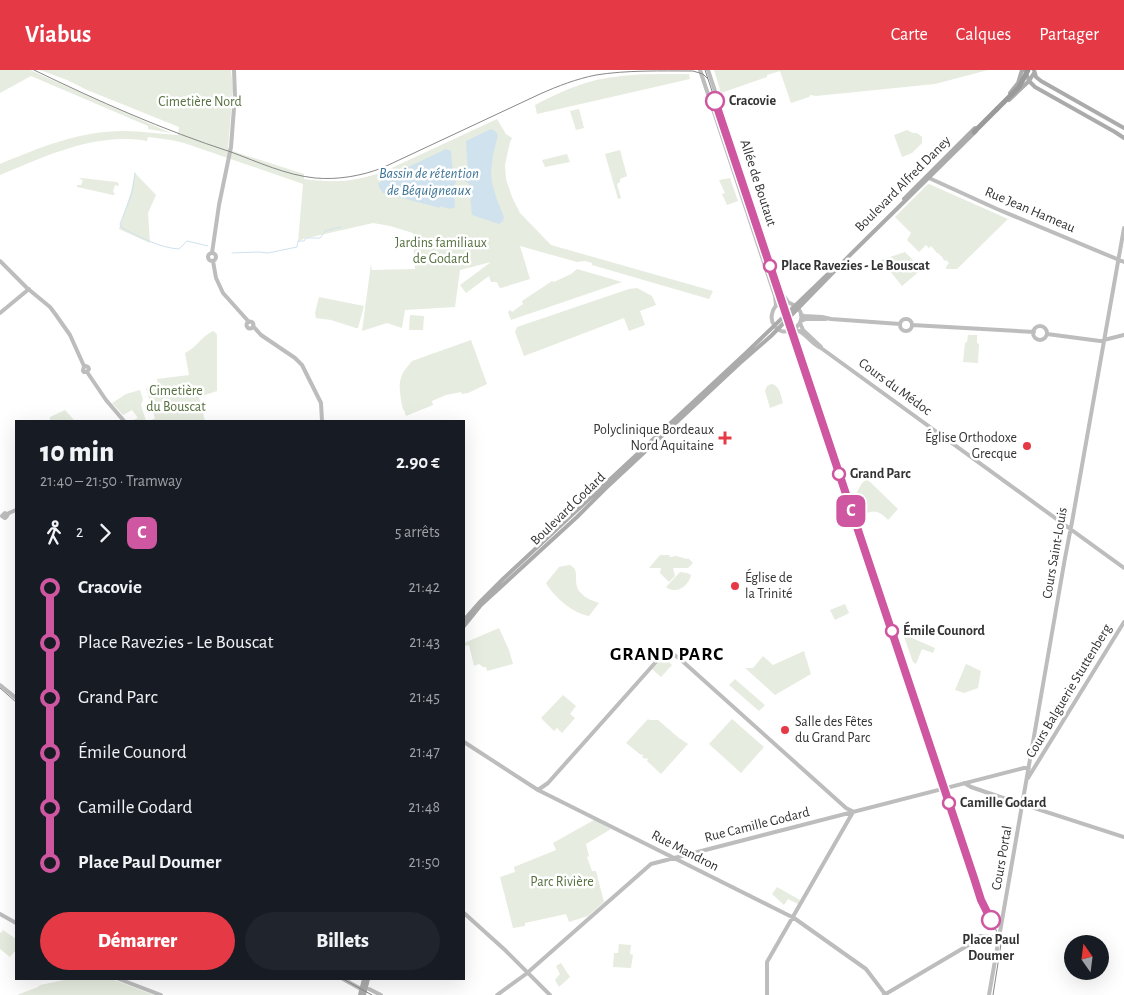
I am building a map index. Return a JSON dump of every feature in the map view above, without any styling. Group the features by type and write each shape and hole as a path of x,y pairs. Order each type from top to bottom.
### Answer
{"highway":[{"path":"974,132 1019,87 1025,71"}],"main road":[{"path":"1025,71 1029,81 1037,89 1124,138"},
{"name":"Boulevard Alfred Daney","path":"776,328 1010,93 1025,71"},
{"path":"1035,71 1038,79 1042,82 1124,128"},
{"name":"Boulevard Alfred Daney","path":"926,178 1021,89 1035,71"},
{"name":"Boulevard Godard","path":"465,619 478,602 776,328"},
{"name":"Boulevard Godard","path":"465,625 481,605 577,517 776,328"}],"street":[{"path":"234,70 235,95 231,152 219,205 212,253 208,257 209,260 213,261 216,278 223,292 263,336 302,365 320,401 322,420"},
{"name":"Allée de Boutaut","path":"700,70 776,297 777,303 772,315 772,322 776,328"},
{"name":"Allée de Boutaut","path":"708,70 783,295 788,302"},
{"path":"1025,71 1035,71"},
{"name":"Rue Jean Hameau","path":"926,178 1124,262"},
{"name":"Cours Saint-Louis","path":"1031,770 1062,574 1124,228"},
{"path":"0,261 44,301 56,315 70,335 84,366 88,367 89,370 87,372 106,400 123,420"},
{"path":"0,313 29,289"},
{"path":"776,306 788,302 797,307 801,315 800,322"},
{"path":"801,315 831,319"},
{"path":"776,328 784,332 793,330 800,322 806,319 900,324"},
{"path":"900,324 902,320 906,319 911,321 912,325"},
{"name":"Cours du Médoc","path":"800,322 802,330 822,348 1124,568"},
{"path":"900,324 901,328 906,331 911,329 912,325"},
{"path":"912,325 1034,332"},
{"path":"1034,332 1037,327 1041,326 1045,328 1047,334"},
{"name":"Cours du Médoc","path":"793,330 800,331 816,346 822,348"},
{"path":"1034,332 1039,339 1047,334 1098,341 1124,335"},
{"path":"3,517 15,510"},
{"name":"Cours Balguerie Stuttenberg","path":"1031,770 1124,622"},
{"path":"538,790 548,784 666,651 671,651 846,808 853,812 767,962 767,995"},
{"path":"0,685 15,697"},
{"name":"Rue Mandron","path":"465,743 538,790 792,917 866,969 884,995"},
{"name":"Rue Camille Godard","path":"496,995 528,973 649,865 1024,768 1031,770"},
{"name":"Cours Portal","path":"989,995 1027,780 1031,770"},
{"path":"964,783 971,787 1124,837"},
{"path":"465,913 550,995"},
{"path":"0,914 15,923"},
{"path":"884,995 977,940 980,936 999,938"},
{"path":"122,980 161,995"},
{"path":"345,980 364,991 381,995"}],"green space":[{"path":"0,70 30,70 171,133 148,129 148,126 31,76 0,93"},
{"path":"40,70 231,70 233,89 228,148 232,151 304,174 304,179 353,180 383,172 497,119 506,134 512,138 505,165 506,179 512,197 520,213 551,245 713,291 709,299 592,265 592,263 585,261 577,262 520,246 530,279 501,288 497,282 491,282 489,276 466,293 460,285 491,262 460,270 455,307 405,310 402,328 387,323 362,331 371,264 372,270 415,269 413,233 373,223 303,239 298,242 303,184 171,140 148,137 147,141 128,139 90,143 53,154 0,175 0,164 45,146 76,137 124,131 178,135 179,127"},
{"path":"714,70 988,70 935,84 816,96 810,95 791,103 780,71 721,93"},
{"path":"689,74 690,79 537,114 535,105 561,92 588,82 627,75"},
{"path":"579,109 584,128 576,130 570,111"},
{"path":"907,130 917,133 922,137 922,143 912,153 902,157 894,135"},
{"path":"620,150 627,176 620,179 620,182 617,184 621,198 618,199 605,154"},
{"path":"567,154 570,162 545,167 542,160"},
{"path":"135,173 156,195 148,213 150,243 119,229"},
{"path":"730,178 738,201 727,205 722,194 725,193 719,180"},
{"path":"79,179 117,182 119,184 118,186 115,185 113,192 115,194 113,195 77,187 77,185 81,185 83,180"},
{"path":"929,184 1008,219 957,269 946,269 949,263 931,246 929,248 926,245 919,252 907,240 911,233 895,217"},
{"path":"905,252 922,269 902,286 881,260"},
{"path":"577,269 622,282 511,320 508,312 510,310 512,312 523,304 522,301 552,281 554,282 571,274"},
{"path":"637,288 652,296 656,305 640,311 645,325 629,331 624,318 524,356 515,332 517,327 629,289"},
{"path":"319,297 364,306 358,328 331,320 316,318 315,313"},
{"path":"410,315 424,316 423,330 409,330"},
{"name":"Cimetière du Bouscat","path":"213,331 217,335 217,391 199,397 205,420 152,420 155,418 146,388 158,385 157,379 189,375 185,353"},
{"path":"968,335 977,335 977,343 979,344 978,363 963,362"},
{"path":"471,340 487,384 468,393 462,394 461,392 446,395 432,401 433,405 406,416 403,410 400,389 400,382 405,369 412,361"},
{"path":"798,349 834,453 829,454 796,350"},
{"path":"771,384 778,389 783,403 770,408 765,391 767,386"},
{"path":"140,390 143,400 141,405 146,420 133,420 138,418 132,410 123,415 112,403 126,394"},
{"path":"65,410 74,420 50,420 50,417"},
{"path":"867,479 898,509 888,520 882,514 875,512 869,512 862,517 858,515 853,499 862,483"},
{"path":"845,487 861,533 856,535 841,488"},
{"path":"660,555 688,558 693,563 688,568 673,568 675,576 669,582 660,573 661,568 649,568"},
{"path":"569,565 575,570 578,589 581,593 599,603 589,616 577,612 565,604 546,583 559,567"},
{"path":"680,572 691,575 688,583 678,590 666,587"},
{"path":"845,604 849,613 835,620 830,610"},
{"path":"499,628 513,664 487,671 486,667 479,664 474,666 469,645 465,646 465,643"},
{"path":"903,634 935,648 933,653 922,649 916,664 913,662"},
{"path":"804,651 811,674 775,695 745,668 753,668 763,656 773,665"},
{"path":"664,657 672,665 661,677 652,669"},
{"path":"966,664 981,671 978,688 964,693 955,690"},
{"path":"735,679 765,705 759,711 729,685"},
{"path":"563,695 576,706 570,714 575,718 562,733 557,728 554,731 541,718"},
{"path":"648,719 658,720 688,744 661,774 647,761 648,759 642,757 642,754 626,743"},
{"path":"732,719 764,747 741,773 709,744"},
{"name":"Parc Rivière","path":"594,820 611,829 586,844 589,856 587,857 592,871 596,871 604,902 588,916 569,922 566,914 525,923 525,926 513,928 500,877 515,872 514,867 556,850 553,843"},
{"path":"777,887 800,900 798,904 788,899 784,905 772,894"},
{"path":"3,930 15,938 15,951 10,957 0,949 1,933"},
{"path":"619,944 631,945 630,954 633,955 631,968 613,967 614,953 618,953"},
{"path":"561,963 570,977 559,987 555,980 560,974 556,966"},
{"path":"64,980 115,980 154,995 17,995 40,985"}],"water":[{"path":"491,129 498,135 491,173 497,200 504,217 503,221 499,224 472,215 469,184 464,178 468,175 466,141"},
{"name":"Bassin de rétention de Béquigneaux","path":"446,149 451,151 453,175 456,178 454,186 455,207 441,206 440,208 383,193 379,187 378,183 381,180"}],"waterway":[{"path":"135,173 132,193 120,224 121,227 149,241 172,248 179,249 187,241 208,246"},
{"path":"232,253 268,253 297,247 298,241 304,241 306,238 320,238 325,231 341,227"}],"tram line":[{"path":"34,70 156,125 262,164 315,178 349,177 382,168 540,94 567,83 596,75 632,72 693,71 703,74 708,79"},
{"path":"705,70 981,900 1000,938 1001,944 993,995"},
{"name":"C","path":"715,101 981,900 991,920"},
{"path":"0,688 15,701"},
{"path":"345,980 372,995"}],"place":[{"name":"Cracovie","path":"715,101"},
{"name":"Place Ravezies - Le Bouscat","path":"770,266"},
{"name":"Polyclinique Bordeaux Nord Aquitaine","path":"725,438"},
{"name":"Église Orthodoxe Grecque","path":"1027,446"},
{"name":"Grand Parc","path":"839,474"},
{"name":"Église de la Trinité","path":"735,586"},
{"name":"Émile Counord","path":"892,631"},
{"name":"Salle des Fêtes du Grand Parc","path":"785,730"},
{"name":"Camille Godard","path":"949,803"},
{"name":"Place Paul Doumer","path":"991,920"}],"district":[{"name":"GRAND PARC","path":"667,654"}],"park label":[{"name":"Cimetière Nord","path":"200,102"},
{"name":"Jardins familiaux de Godard","path":"441,252"}]}
